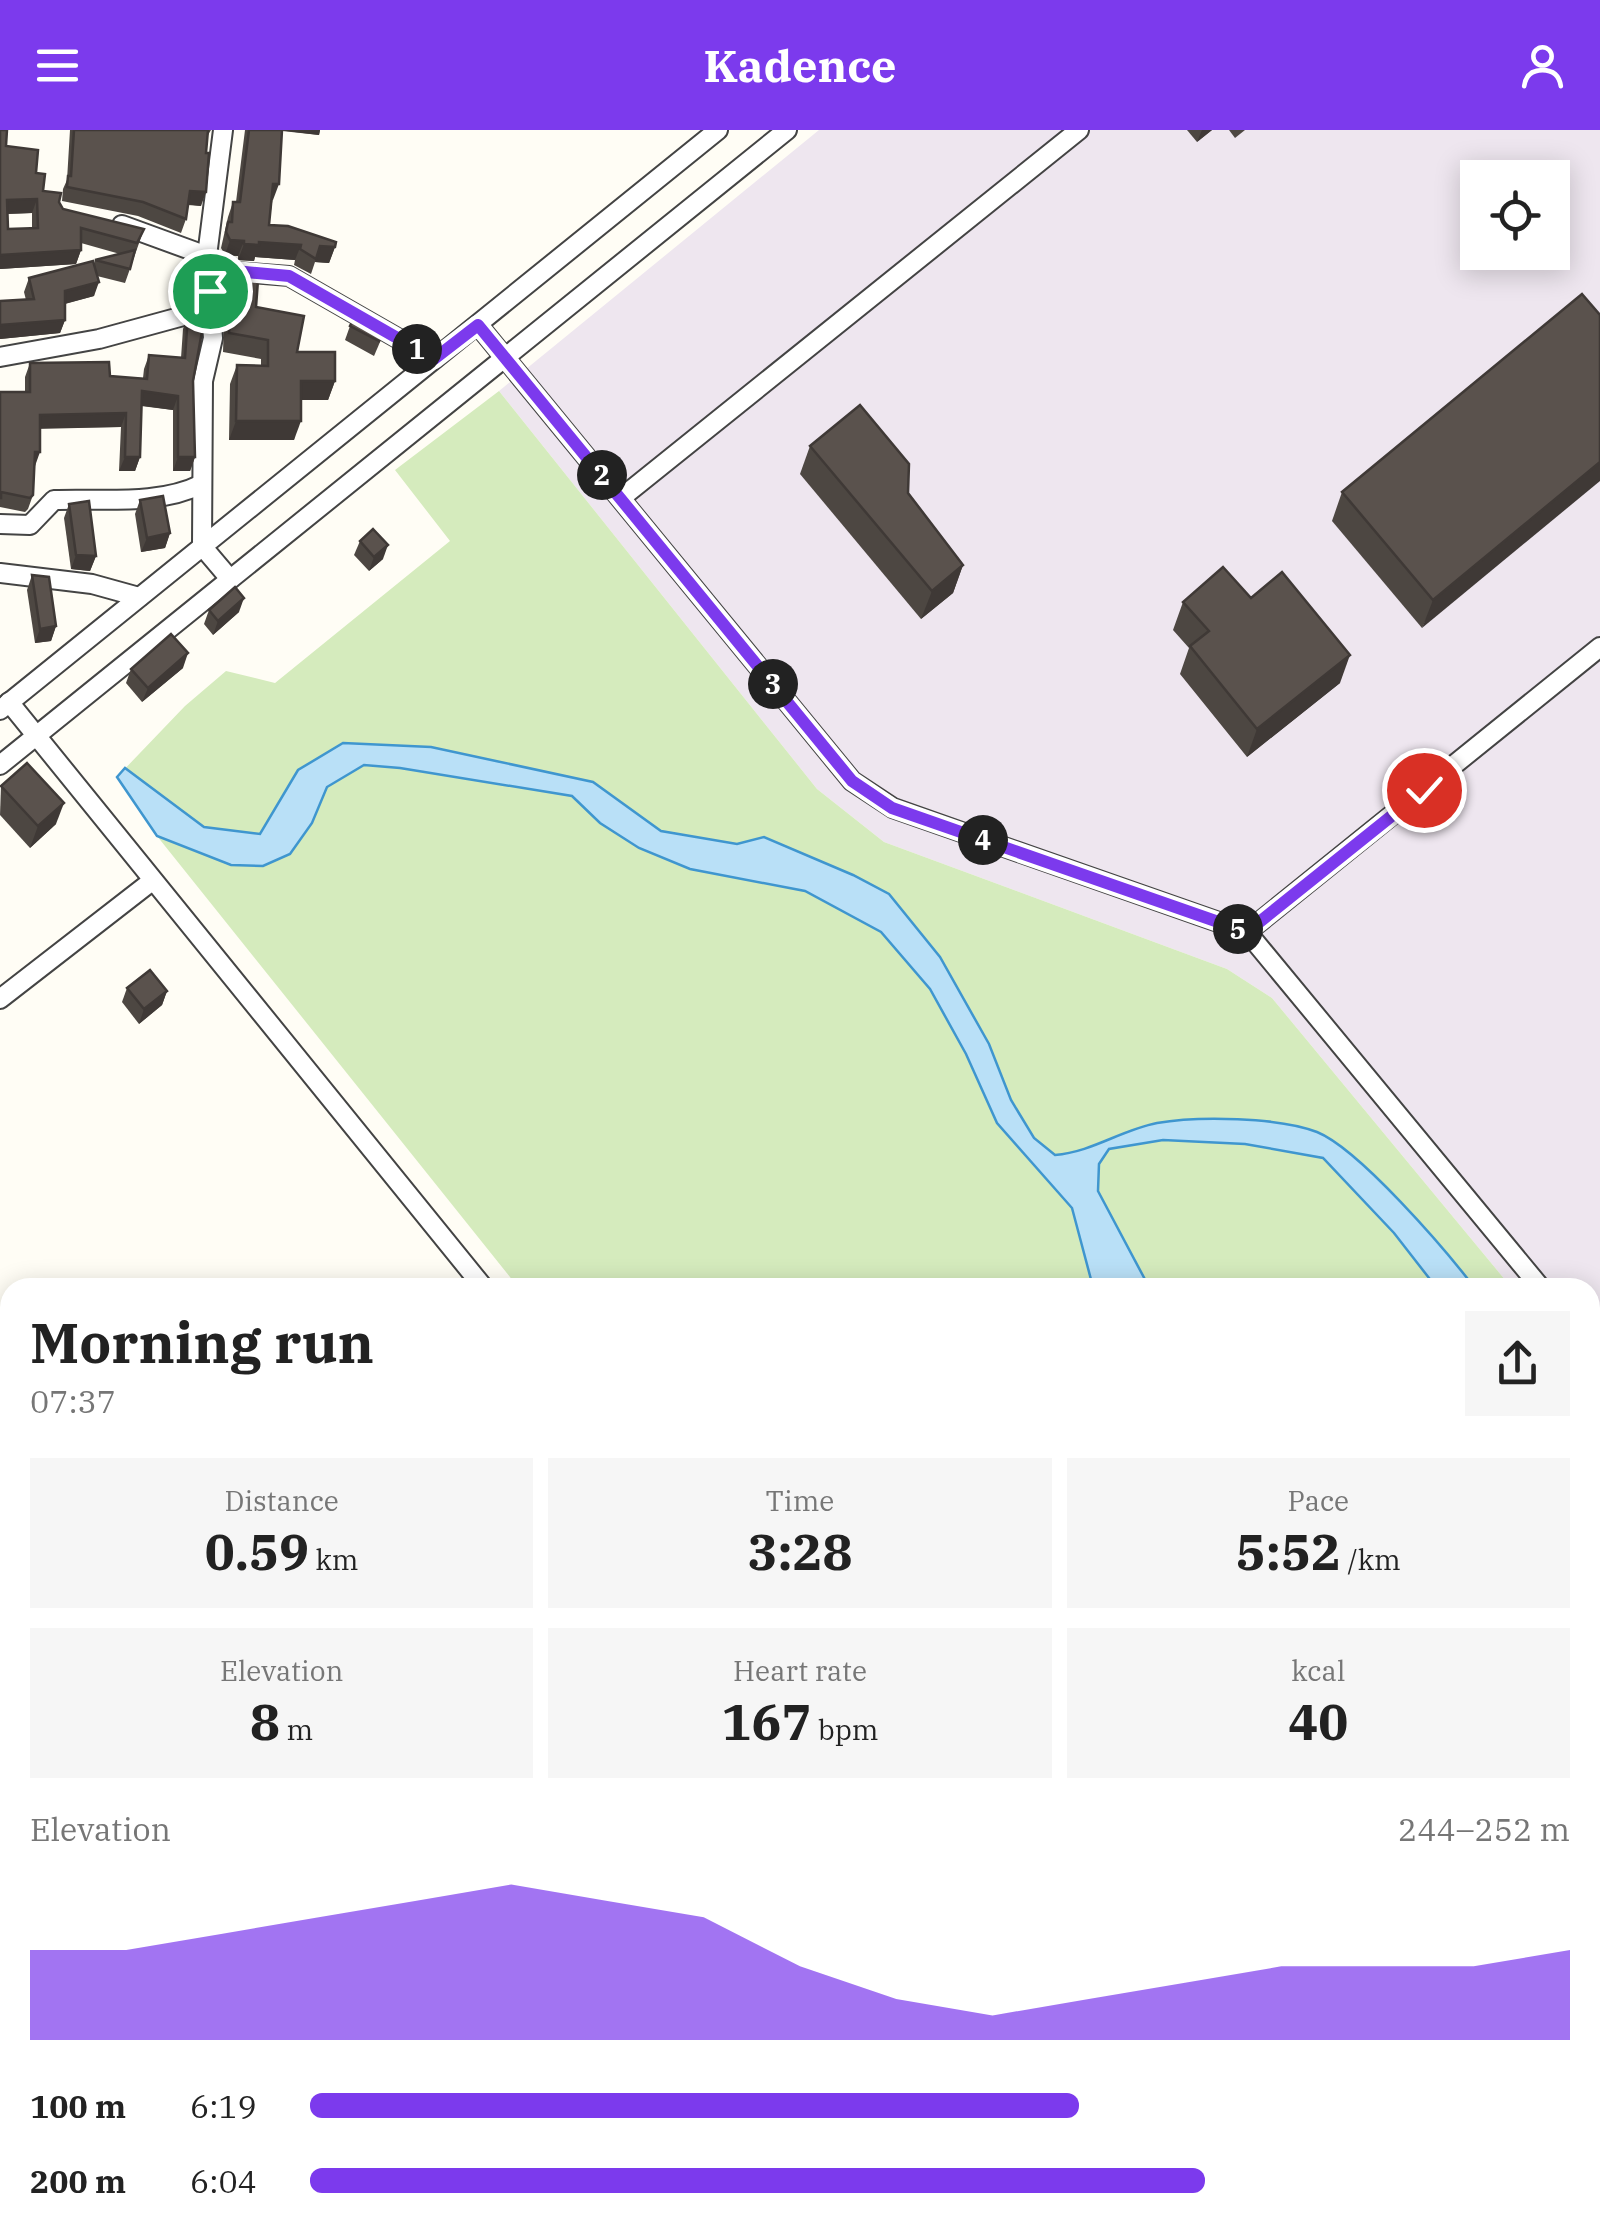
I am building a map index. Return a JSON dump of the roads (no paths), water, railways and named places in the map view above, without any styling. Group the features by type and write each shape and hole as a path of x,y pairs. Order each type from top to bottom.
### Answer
{"street":[{"path":"223,130 207,256 212,338 203,380 202,546 230,580"},
{"path":"476,1278 37,735 5,706 718,130"},
{"path":"0,765 787,130"},
{"path":"620,498 1078,130"},
{"path":"100,220 134,228 207,256 224,270 289,276 434,359"},
{"path":"0,356 84,342 188,315 210,291"},
{"path":"478,325 852,781 892,808 1247,932 1533,1278"},
{"path":"0,524 30,525 54,500 150,498 185,492 202,484"},
{"path":"0,573 92,584 140,597"},
{"path":"1247,932 1600,647"},
{"path":"0,999 152,881"}],"water":[{"path":"343,743 431,747 593,782 661,831 737,844 764,837 853,875 889,894 940,957 989,1044 1011,1100 1034,1138 1055,1155 1081,1150 1144,1126 1174,1121 1260,1121 1301,1127 1335,1142 1377,1178 1466,1278 1429,1278 1394,1233 1323,1158 1245,1144 1163,1140 1109,1149 1099,1164 1098,1191 1144,1278 1091,1278 1072,1208 997,1123 966,1054 930,989 881,932 805,891 690,869 639,848 600,823 572,796 364,765 327,787 312,823 290,854 263,866 231,865 157,836 117,777 125,768 204,827 260,834 298,770"}]}
